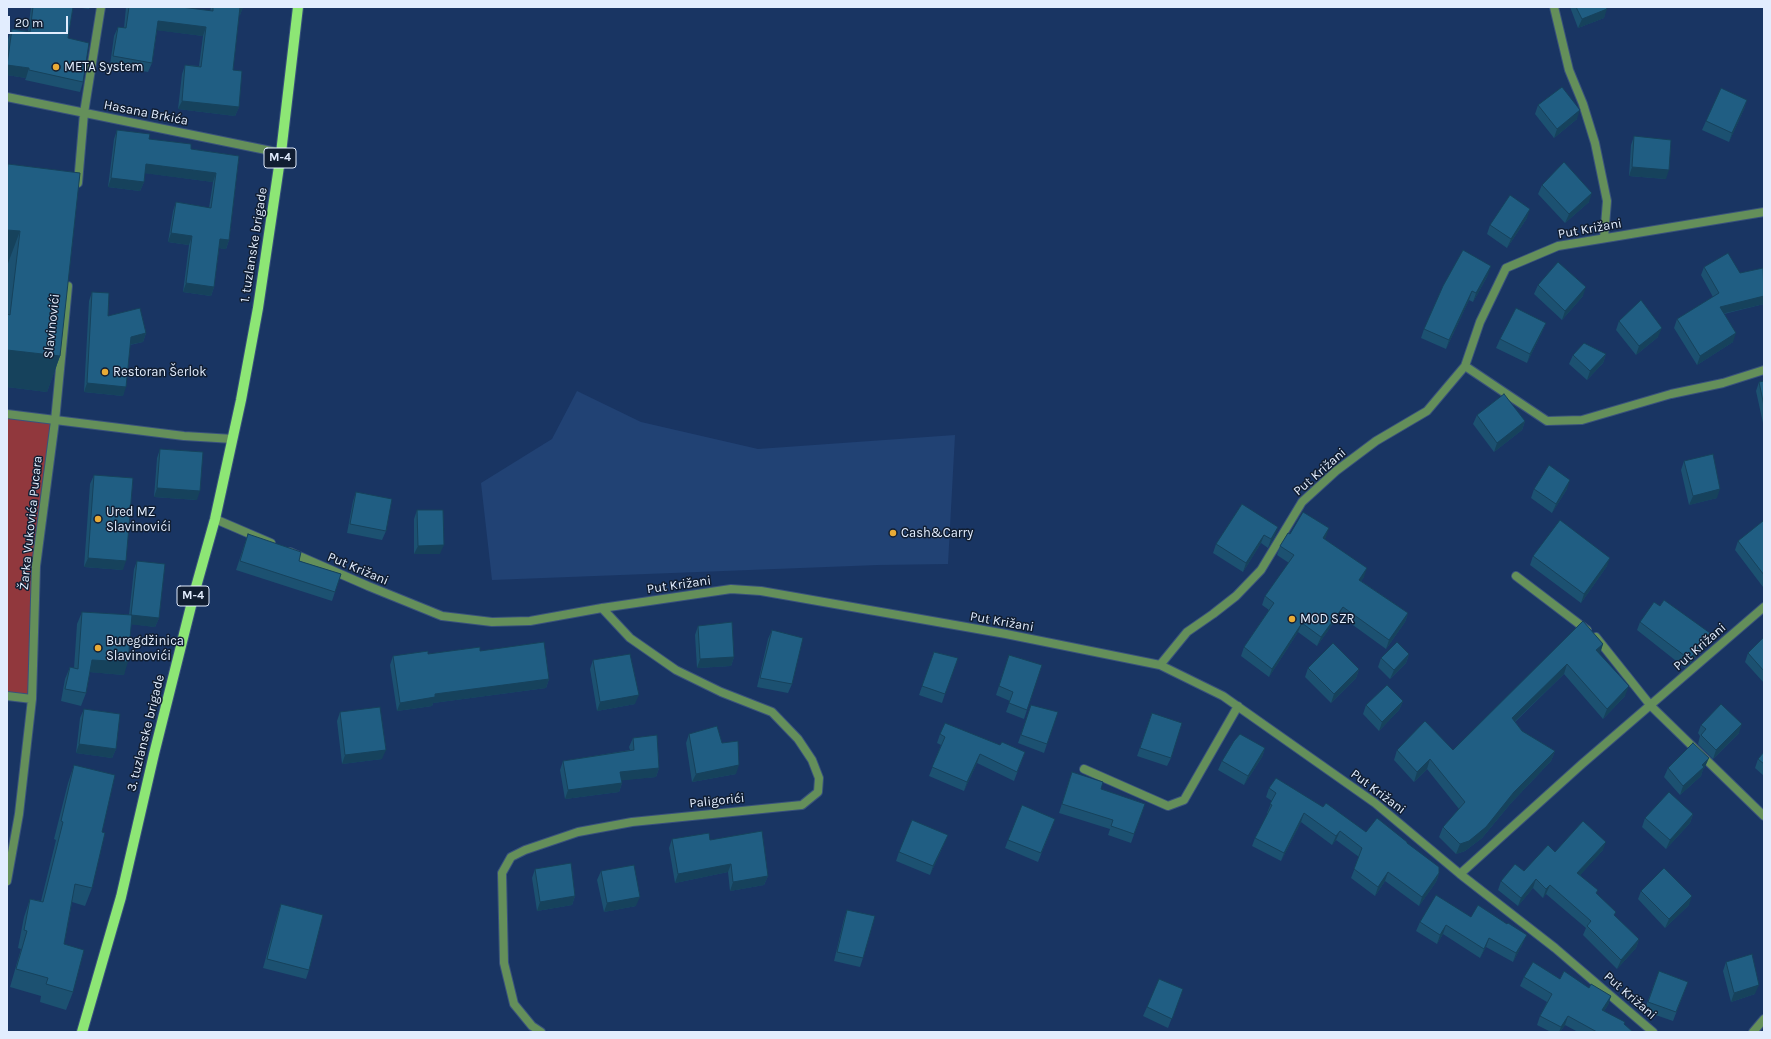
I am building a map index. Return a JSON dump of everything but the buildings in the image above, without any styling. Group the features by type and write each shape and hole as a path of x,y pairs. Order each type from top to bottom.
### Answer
{"main road":[{"name":"1. tuzlanske brigade","path":"233,439 256,315 281,153 298,7"},
{"name":"3. tuzlanske brigade","path":"82,1032 121,897 154,754 192,601 215,519 233,439"}],"street":[{"path":"77,192 84,113 102,7"},
{"path":"1554,7 1568,70 1583,104 1595,143 1607,201 1604,238"},
{"name":"Hasana Brkića","path":"7,97 281,153"},
{"name":"Put Križani","path":"1160,665 1187,632 1214,614 1236,596 1261,570 1302,502 1336,471 1376,442 1427,411 1465,366 1480,322 1506,268 1558,246 1764,212"},
{"name":"Slavinovići","path":"55,421 68,279"},
{"path":"1465,366 1547,421 1582,420 1670,394 1723,383 1764,370"},
{"path":"7,414 184,436 233,439"},
{"name":"Žarka Vukovića Pucara","path":"7,881 19,814 32,699 36,566 55,421"},
{"name":"Put Križani","path":"215,519 368,586 442,616 492,622 530,621 602,608 731,590 761,591 1006,634 1160,665 1223,696 1375,803 1460,874 1555,948 1653,1032"},
{"path":"1516,576 1596,636 1651,706 1764,816"},
{"name":"Put Križani","path":"1460,874 1582,764 1764,607"},
{"name":"Paligorići","path":"541,1032 532,1026 514,1004 504,963 502,873 511,857 525,850 578,832 632,822 802,805 818,792 819,778 812,760 798,739 772,712 721,692 676,670 630,638 602,608"},
{"path":"7,696 32,699"},
{"path":"1084,769 1168,806 1184,800 1238,706"},
{"path":"1753,1032 1764,1019"}],"shaded area":[{"path":"577,391 641,422 758,449 955,435 948,564 878,565 492,580 481,483 552,439"},
{"path":"7,414 55,421 36,566 32,699 7,696"}],"place":[{"name":"META System","path":"56,67"},
{"name":"Restoran Šerlok","path":"105,372"},
{"name":"Ured MZ Slavinovići","path":"98,519"},
{"name":"Cash&Carry","path":"893,533"},
{"name":"MOD SZR","path":"1292,619"},
{"name":"Buregdžinica Slavinovići","path":"98,648"}]}
